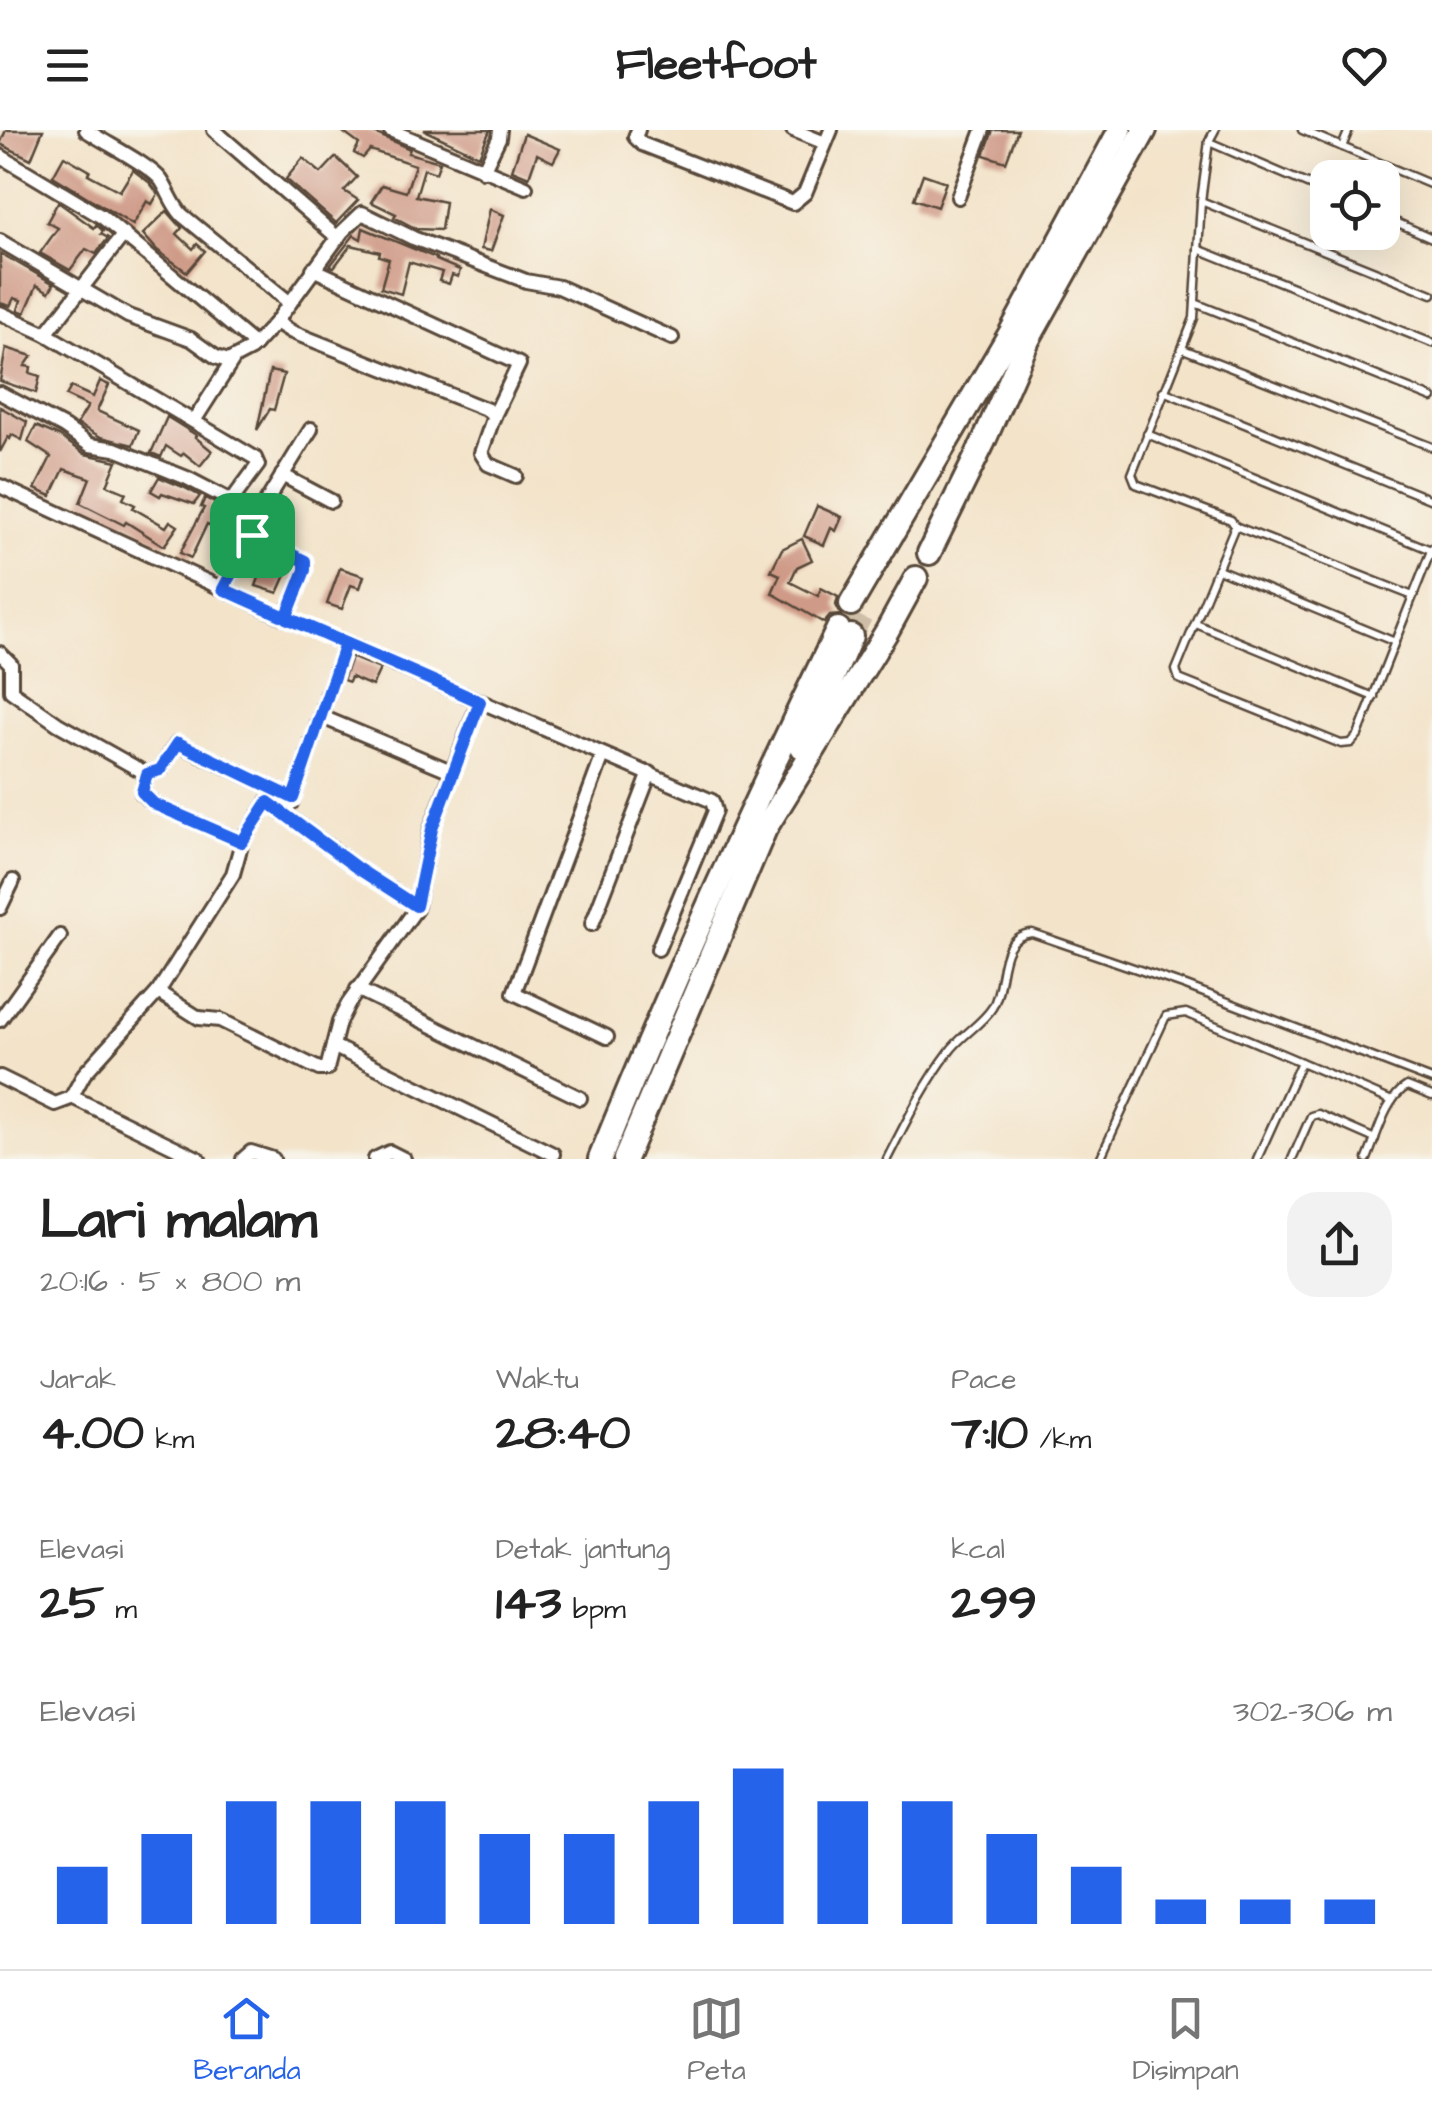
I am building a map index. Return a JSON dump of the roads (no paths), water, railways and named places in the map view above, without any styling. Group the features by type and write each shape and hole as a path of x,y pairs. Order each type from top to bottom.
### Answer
{"highway":[{"path":"1028,340 994,386 858,607 1120,130"},
{"path":"929,552 1028,340 1145,130"},
{"path":"765,829 916,578"},
{"path":"600,1159 746,818 845,632 624,1159"}],"street":[{"path":"86,130 155,174 182,215 290,304"},
{"path":"214,130 338,238"},
{"path":"390,130 410,134 483,171 526,187"},
{"path":"483,171 500,130"},
{"path":"638,130 635,138 642,144 793,203 805,193 828,136 793,130"},
{"path":"958,197 983,130"},
{"path":"0,156 102,217 255,344"},
{"path":"194,421 232,360 276,322 313,269 362,213 412,238 526,281 559,287 672,338"},
{"path":"46,334 124,234"},
{"path":"0,241 140,322 191,340 224,361 232,360"},
{"path":"313,269 519,364 494,416 482,454 488,464 516,476"},
{"path":"0,313 46,334 258,461 232,500"},
{"path":"276,322 292,332 488,410 494,416"},
{"path":"0,393 90,445 115,449 258,515"},
{"path":"223,589 252,535 258,515 311,429"},
{"path":"282,475 331,501"},
{"path":"0,486 286,618 712,801 715,806 658,949"},
{"path":"252,535 305,561 286,618"},
{"path":"268,802 291,803 345,644"},
{"path":"0,653 11,664 12,691 58,724 147,774 160,770 178,743 293,798"},
{"path":"158,992 199,1018 220,1020 321,1070 326,1068 340,1022 357,989 416,906 427,845 451,771 480,702"},
{"path":"322,717 451,771"},
{"path":"603,755 514,992 607,1037"},
{"path":"147,774 142,792 154,804 242,842"},
{"path":"592,924 650,774"},
{"path":"268,802 416,906"},
{"path":"0,1077 55,1104 72,1096 84,1074 158,992 233,874 242,842 268,802"},
{"path":"0,908 13,882"},
{"path":"0,1020 60,936"},
{"path":"357,989 580,1098"},
{"path":"333,1046 552,1154"},
{"path":"72,1096 198,1159"},
{"path":"243,1159 251,1152 273,1159"},
{"path":"375,1159 390,1152 404,1159"}],"lane":[{"path":"1215,130 1209,142 1201,200 1194,318 1163,390 1132,474 1133,481 1231,520 1234,526 1413,596"},
{"path":"1302,130 1432,186"},
{"path":"1342,147 1349,130"},
{"path":"1209,142 1310,184"},
{"path":"1201,200 1432,294"},
{"path":"1400,224 1432,238"},
{"path":"1198,249 1432,343"},
{"path":"1195,303 1432,398"},
{"path":"1182,349 1432,447"},
{"path":"1163,390 1432,500"},
{"path":"1147,434 1432,549 1358,736 1346,744 1179,679 1176,670 1234,526"},
{"path":"1218,569 1395,642"},
{"path":"1196,624 1374,696"},
{"path":"887,1159 950,1050 993,1006 1008,947 1022,934 1032,933 1186,986 1432,1080"},
{"path":"1100,1159 1166,1016 1186,1012 1392,1101"},
{"path":"1257,1159 1301,1062"},
{"path":"1366,1159 1392,1101 1408,1086 1432,1096"},
{"path":"1292,1159 1311,1116 1318,1114 1375,1139"}],"tunnel":[{"path":"851,636 865,609"}]}
